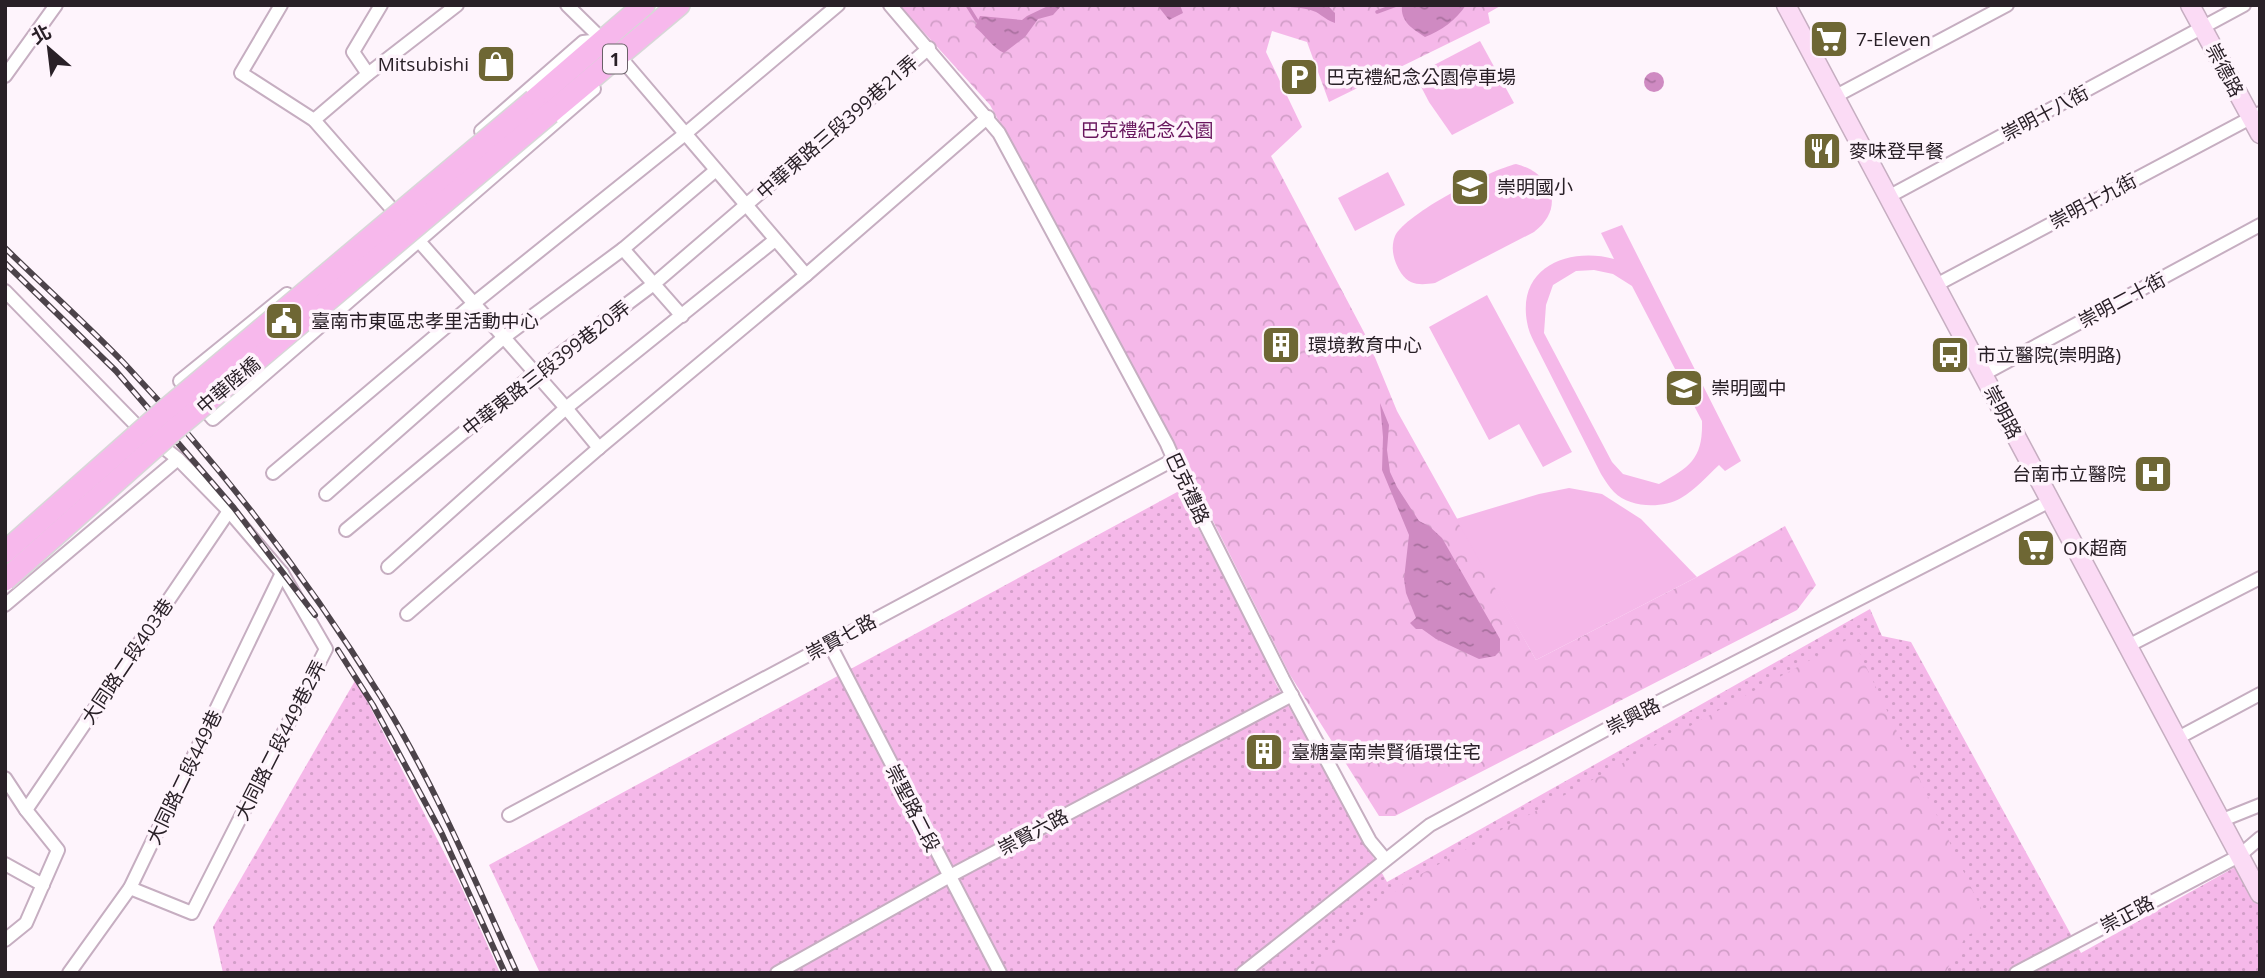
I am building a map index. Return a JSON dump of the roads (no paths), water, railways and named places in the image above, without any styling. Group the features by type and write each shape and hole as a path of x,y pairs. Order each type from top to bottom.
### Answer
{"main road":[{"name":"1","path":"542,107 604,40 644,5"},
{"name":"1","path":"542,107 619,56 679,5"},
{"name":"中華陸橋","path":"5,552 162,413 542,107"},
{"name":"中華陸橋","path":"5,580 542,107"}],"street":[{"path":"5,76 56,5"},
{"path":"281,5 241,73 314,120 393,209"},
{"path":"368,74 353,52 381,5"},
{"path":"314,120 457,5"},
{"path":"567,5 619,56 806,275"},
{"path":"273,473 473,304 685,134 838,5"},
{"name":"巴克禮路","path":"890,5 999,133 1167,444 1292,695 1370,841 1385,859"},
{"path":"1834,97 2007,5"},
{"name":"崇德路","path":"2190,5 2255,115 2260,134"},
{"name":"崇明十八街","path":"1888,197 2244,5"},
{"name":"崇明路","path":"1787,6 1984,374 2126,647 2260,894"},
{"path":"604,40 583,42 393,209 180,381 213,419 611,75 619,56"},
{"name":"中華東路三段399巷21弄","path":"746,206 929,48"},
{"name":"崇明十九街","path":"1936,285 2255,115"},
{"path":"407,614 988,117"},
{"path":"326,494 503,338 623,249 716,170"},
{"name":"中華東路三段399巷20弄","path":"346,530 534,373 655,283 746,206"},
{"name":"崇明二十街","path":"1984,374 2260,225"},
{"path":"418,240 599,448"},
{"path":"388,567 566,408 775,240"},
{"path":"623,249 682,316"},
{"name":"大同路二段449巷2弄","path":"5,290 137,426 178,459 229,511 282,573 326,649 192,913 130,888"},
{"path":"5,540 137,426"},
{"path":"5,605 178,459"},
{"name":"崇賢七路","path":"509,815 1173,460"},
{"name":"崇興路","path":"1243,973 1430,825 1541,764 2049,501"},
{"name":"大同路二段403巷","path":"26,810 229,511"},
{"name":"大同路二段449巷","path":"69,973 130,888 282,573"},
{"path":"2126,647 2260,578"},
{"name":"崇聖路二段","path":"829,643 1000,973"},
{"path":"2176,739 2260,694"},
{"name":"崇賢六路","path":"777,973 948,877 1292,695"},
{"path":"5,778 58,850 26,923 5,940"},
{"path":"2220,821 2260,805"},
{"name":"崇正路","path":"2016,973 2239,856 2260,838"},
{"path":"5,864 43,885"}],"water":[{"path":"1050,5 1062,5 1053,15 1038,19 1025,37 1004,53 975,27 980,16 1022,20"},
{"path":"1157,5 1180,5 1183,13 1169,20"},
{"path":"1265,5 1327,5 1335,13 1335,23 1310,10"},
{"path":"1402,5 1466,5 1448,24 1425,37 1405,20"},
{"path":"1654,72 1661,75 1664,82 1661,89 1654,92 1647,89 1644,82 1647,75"},
{"path":"1380,403 1389,425 1387,450 1390,472 1419,521 1442,538 1500,639 1500,651 1495,656 1479,659 1436,639 1422,629 1416,629 1410,623 1416,618 1406,593 1404,579 1409,535 1382,470"}],"waterway":[{"path":"967,5 977,21"},
{"path":"1377,12 1396,5"}],"railway":[{"path":"5,248 109,347 159,401 228,482 292,565 353,652 419,763 517,973"},
{"path":"5,263 116,371 234,508 315,615"},
{"path":"338,650 373,705 442,834 505,973"}],"place":[{"name":"7-Eleven","path":"1829,39"},
{"name":"Mitsubishi","path":"496,64"},
{"name":"巴克禮紀念公園停車場","path":"1299,77"},
{"name":"麥味登早餐","path":"1822,151"},
{"name":"崇明國小","path":"1470,187"},
{"name":"臺南市東區忠孝里活動中心","path":"284,321"},
{"name":"環境教育中心","path":"1281,345"},
{"name":"市立醫院(崇明路)","path":"1950,355"},
{"name":"崇明國中","path":"1684,388"},
{"name":"台南市立醫院","path":"2153,474"},
{"name":"OK超商","path":"2036,548"},
{"name":"臺糖臺南崇賢循環住宅","path":"1264,752"}],"park label":[{"name":"巴克禮紀念公園","path":"1147,130"}]}
